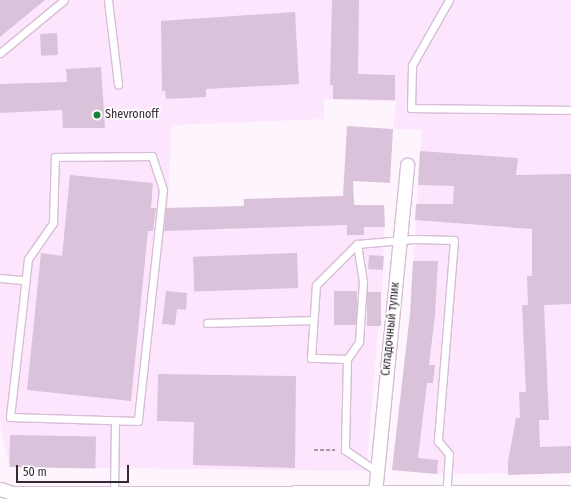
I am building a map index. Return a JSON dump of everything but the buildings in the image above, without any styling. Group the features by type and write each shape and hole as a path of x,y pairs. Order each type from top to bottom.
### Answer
{"street":[{"name":"Складочный тупик","path":"375,493 407,165"},
{"path":"0,489 12,493 375,493 392,496 446,493 571,492"}],"lane":[{"path":"0,53 64,0"},
{"path":"108,0 118,84"},
{"path":"449,0 412,65 411,108 571,110"},
{"path":"152,156 163,189 138,421 10,417 26,280 28,259 53,223 55,157 152,156"},
{"path":"347,359 311,358 316,285 357,244 400,240 454,240 438,441 449,454 446,493"},
{"path":"357,244 363,280 359,342 347,359 345,450 376,471"},
{"path":"0,278 26,280"},
{"path":"207,323 313,320"},
{"path":"114,421 114,493"}],"path":[{"path":"314,450 326,450"}],"shaded area":[{"path":"0,0 571,0 571,473 437,474 392,470 410,314 422,130 393,129 396,102 324,99 324,119 171,125 168,208 224,207 225,230 245,229 243,199 354,195 355,209 369,209 369,205 384,205 383,276 366,471 10,467 0,426"}],"place":[{"name":"Shevronoff","path":"97,115"}]}
